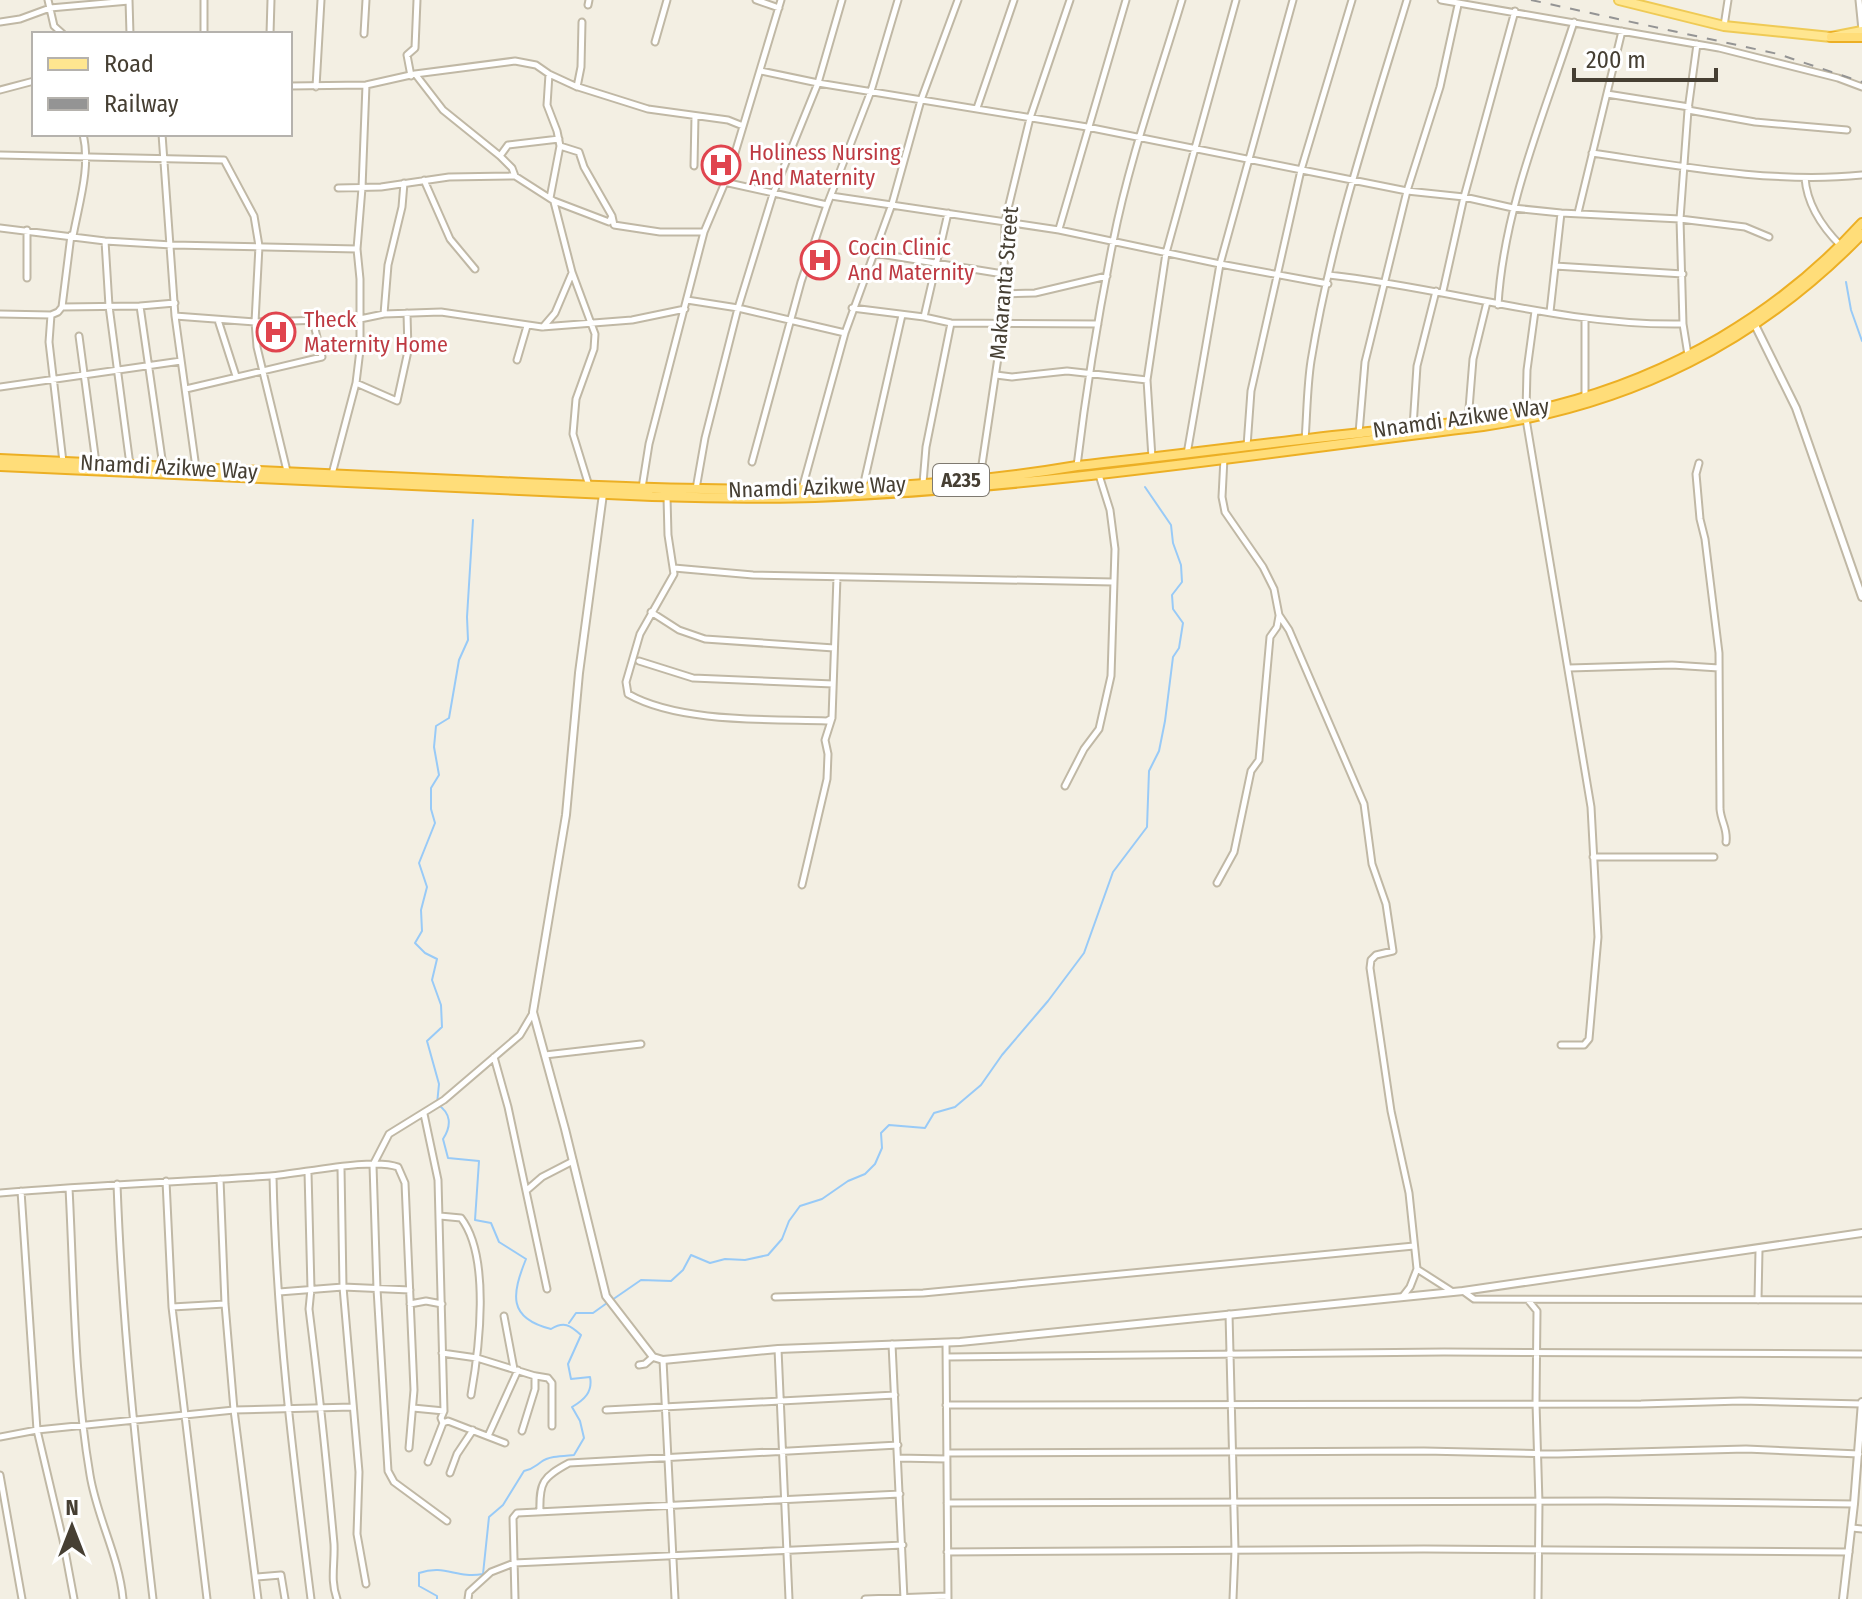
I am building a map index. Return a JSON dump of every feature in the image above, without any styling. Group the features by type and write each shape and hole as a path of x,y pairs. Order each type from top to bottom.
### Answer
{"highway":[{"path":"1831,37 1862,33"},
{"name":"Nnamdi Azikwe Way","path":"0,464 24,460 641,489 802,490 980,478 1526,415 1628,383 1688,356 1741,326 1841,246 1862,223"},
{"name":"Nnamdi Azikwe Way","path":"0,464 667,496 826,496 1099,475 1586,405 1650,382 1707,354 1755,325 1797,294 1862,234"},
{"path":"0,452 24,460"}],"main road":[{"path":"1619,0 1724,26 1831,37"}],"street":[{"path":"48,0 54,26 61,32"},
{"path":"0,22 20,19 50,8 129,0 130,32"},
{"path":"204,0 204,32"},
{"path":"270,32 271,0"},
{"path":"316,87 321,0"},
{"path":"364,34 366,0"},
{"path":"417,0 415,48 407,55 413,75 443,110 500,156 515,176"},
{"path":"655,42 667,0"},
{"path":"756,0 779,8"},
{"path":"641,489 649,444 704,232 743,126 781,0"},
{"path":"696,490 705,438 738,308 773,194 818,83 842,0"},
{"path":"752,462 827,205 871,91 898,0"},
{"path":"802,490 852,308 892,204 921,100 958,0"},
{"path":"977,108 1014,0"},
{"name":"Makaranta Street","path":"980,478 1003,324 1005,221 1030,118 1070,0"},
{"path":"1059,230 1126,0"},
{"path":"1077,466 1089,373 1113,240 1139,138 1182,0"},
{"path":"1152,458 1147,380 1166,253 1236,0"},
{"path":"1187,454 1220,264 1293,0"},
{"path":"1247,447 1251,391 1276,276 1301,170 1352,0"},
{"path":"1305,440 1311,362 1329,275 1352,181 1407,0"},
{"path":"1441,0 1697,44 1823,74 1862,87"},
{"path":"1724,26 1728,0"},
{"path":"1859,0 1862,33"},
{"path":"1359,433 1365,362 1407,191 1440,87 1458,5"},
{"path":"1413,427 1417,366 1515,11"},
{"path":"577,87 581,67 582,22"},
{"path":"1498,305 1501,263 1513,208 1574,22"},
{"path":"1578,213 1622,31"},
{"path":"1688,356 1683,324 1680,219 1697,44"},
{"path":"292,86 366,85 515,61 536,65 577,87 648,109 728,120 743,126"},
{"path":"761,71 1087,127 1407,191 1464,197 1513,208 1680,219 1745,227 1769,237"},
{"path":"549,74 547,105 559,142 552,199 572,272 592,322 594,349 576,399 573,434 589,486"},
{"path":"0,90 32,82"},
{"path":"332,474 356,383 360,319 357,249 366,85"},
{"path":"1607,94 1755,122 1847,130"},
{"path":"694,166 695,116"},
{"path":"0,314 51,315 62,307 72,235 85,178 83,136"},
{"path":"162,136 175,316 196,468"},
{"path":"500,156 508,145 559,142 579,152 614,225 660,232 704,232"},
{"path":"1592,153 1685,167 1805,178 1862,175"},
{"path":"0,155 224,160 254,216 259,246 255,322 257,347 287,472"},
{"path":"338,188 515,176 552,199 609,222 612,216"},
{"path":"1805,178 1810,203 1817,217 1841,246"},
{"path":"424,180 450,239 475,269"},
{"path":"724,182 827,205"},
{"path":"384,314 388,265 402,207 404,183"},
{"path":"831,196 1059,230 1328,284"},
{"path":"924,317 948,213"},
{"path":"1549,312 1561,213"},
{"path":"0,228 105,241 172,245 357,249"},
{"path":"27,230 27,278"},
{"path":"105,241 109,306 130,465"},
{"path":"874,253 1003,274"},
{"path":"1555,266 1683,274"},
{"path":"542,327 555,313 572,272"},
{"path":"1329,275 1384,281 1498,305 1585,318 1638,325 1683,324"},
{"path":"1002,294 1035,293 1107,276"},
{"path":"687,300 792,319 845,333"},
{"path":"1468,421 1473,359 1487,302"},
{"path":"62,307 175,303"},
{"path":"140,306 163,466"},
{"path":"852,308 951,323 1099,324"},
{"path":"175,316 255,322 360,319 384,314 441,312 542,327 632,320 685,309"},
{"path":"1535,311 1527,370 1526,415 1591,807 1598,937 1589,1039 1584,1045 1561,1045"},
{"path":"356,383 397,401 408,351 407,313"},
{"path":"51,315 49,342 63,462"},
{"path":"863,487 902,315"},
{"path":"1585,318 1585,397"},
{"path":"218,320 236,377"},
{"path":"186,389 322,357 313,321"},
{"path":"923,483 926,447 951,323"},
{"path":"1755,325 1796,408 1862,597"},
{"path":"517,360 527,326"},
{"path":"79,336 96,463"},
{"path":"0,387 181,361"},
{"path":"996,375 1012,377 1067,371 1147,380"},
{"path":"1217,883 1234,852 1251,771 1259,760 1270,637 1277,627 1279,615 1274,589 1263,567 1223,506 1224,457"},
{"path":"1699,463 1696,474 1700,519 1720,668 1720,809 1721,821 1728,832 1726,842"},
{"path":"1065,786 1084,749 1099,729 1111,676 1115,549 1110,510 1099,475"},
{"path":"447,1521 394,1482 388,1471 373,1165 389,1134 444,1100 520,1035 533,1012 566,815 579,673 603,494"},
{"path":"667,496 668,535 674,568 672,580 640,634 626,682 628,694 660,708 703,714 827,721 832,718"},
{"path":"674,568 753,575 1113,582"},
{"path":"802,885 827,779 825,740 832,718 837,577"},
{"path":"651,612 679,630 705,639 834,648"},
{"path":"1279,615 1289,630 1364,804 1372,864 1386,904 1393,951 1376,955 1371,960 1371,978 1391,1111 1409,1193 1417,1269 1403,1296"},
{"path":"639,661 693,678 833,684"},
{"path":"1569,668 1672,665 1720,668"},
{"path":"1593,857 1714,857"},
{"path":"533,1012 606,1296 653,1357 663,1360 778,1349 946,1343 1463,1291 1862,1233"},
{"path":"545,1055 641,1044"},
{"path":"494,1057 547,1289"},
{"path":"424,1114 438,1180 444,1411 441,1418 443,1423 428,1462"},
{"path":"526,1190 542,1177 573,1161"},
{"path":"0,1193 273,1176 373,1165 398,1167 405,1183 410,1290 413,1408 409,1448"},
{"path":"341,1168 343,1287 359,1472 357,1534 366,1584"},
{"path":"308,1172 309,1309 314,1368 322,1407 334,1547 332,1584 337,1599"},
{"path":"273,1176 288,1410 311,1599"},
{"path":"220,1179 225,1304 234,1410 258,1599"},
{"path":"166,1181 172,1307 207,1599"},
{"path":"117,1184 121,1292 153,1599"},
{"path":"69,1188 83,1426 91,1480 113,1548 123,1599"},
{"path":"21,1191 37,1430 74,1599"},
{"path":"440,1216 461,1218 476,1258 481,1332 471,1395"},
{"path":"775,1297 923,1293 1414,1246"},
{"path":"1758,1300 1759,1250"},
{"path":"1417,1269 1453,1292"},
{"path":"279,1292 343,1287 410,1290"},
{"path":"1463,1291 1474,1299 1862,1300"},
{"path":"1528,1300 1537,1311 1538,1599"},
{"path":"1537,1311 1546,1300"},
{"path":"410,1304 426,1301 442,1304"},
{"path":"172,1307 225,1304"},
{"path":"1229,1313 1235,1550 1233,1599"},
{"path":"488,1436 516,1370 504,1316"},
{"path":"865,1599 948,1598 946,1343"},
{"path":"892,1344 904,1598"},
{"path":"778,1349 789,1599"},
{"path":"947,1357 1538,1352 1862,1354"},
{"path":"442,1353 477,1358 548,1378 552,1383 552,1426"},
{"path":"639,1365 653,1357"},
{"path":"663,1360 675,1599"},
{"path":"522,1431 535,1389 535,1376"},
{"path":"606,1410 895,1395"},
{"path":"946,1405 1862,1403 1859,1480 1843,1599"},
{"path":"0,1437 37,1430 234,1410 353,1407"},
{"path":"413,1408 444,1411"},
{"path":"443,1423 448,1421 505,1443"},
{"path":"450,1473 457,1454 473,1430"},
{"path":"540,1512 541,1487 546,1476 569,1463 898,1445"},
{"path":"898,1458 1746,1449 1859,1454"},
{"path":"0,1475 22,1599"},
{"path":"515,1599 513,1515 900,1494"},
{"path":"947,1503 1854,1504"},
{"path":"1852,1528 1862,1529"},
{"path":"468,1599 469,1592 491,1572 514,1563 903,1545"},
{"path":"947,1552 1484,1549 1538,1552 1849,1552"},
{"path":"257,1577 281,1575 285,1599"}],"waterway":[{"path":"1846,282 1851,310 1862,341"},
{"path":"612,1300 641,1280 671,1281 683,1270 691,1255 710,1263 768,1255 782,1239 789,1221 800,1206 822,1199 848,1181 865,1174 875,1164 882,1148 881,1133 889,1125 925,1128 934,1113 955,1107 981,1085 1084,953 1113,872 1147,827 1149,771 1159,751 1173,657 1179,648 1183,623 1173,609 1172,595 1182,582 1171,525 1145,487"},
{"path":"437,1599 437,1596 419,1586 419,1573 437,1570 465,1575 483,1574 489,1517 503,1505 524,1471 548,1459 574,1455 584,1438 580,1421 572,1407 587,1395 591,1382 590,1377 571,1379 568,1364 581,1335 567,1325 551,1329 537,1324 520,1311 516,1294 526,1259 499,1242 491,1223 475,1220 479,1161 448,1158 443,1139 449,1120 437,1104 439,1084 427,1041 442,1027 441,1005 432,980 437,959 415,943 422,931 421,910 427,887 419,863 435,823 431,788 439,775 434,747 436,726 449,718 459,660 468,640 473,520"},
{"path":"569,1323 576,1313 593,1313 607,1303"}],"railway":[{"path":"1531,0 1778,54 1862,82"}],"place":[{"name":"Holiness Nursing And Maternity","path":"721,165"},
{"name":"Cocin Clinic And Maternity","path":"820,260"},
{"name":"Theck Maternity Home","path":"276,332"}]}
